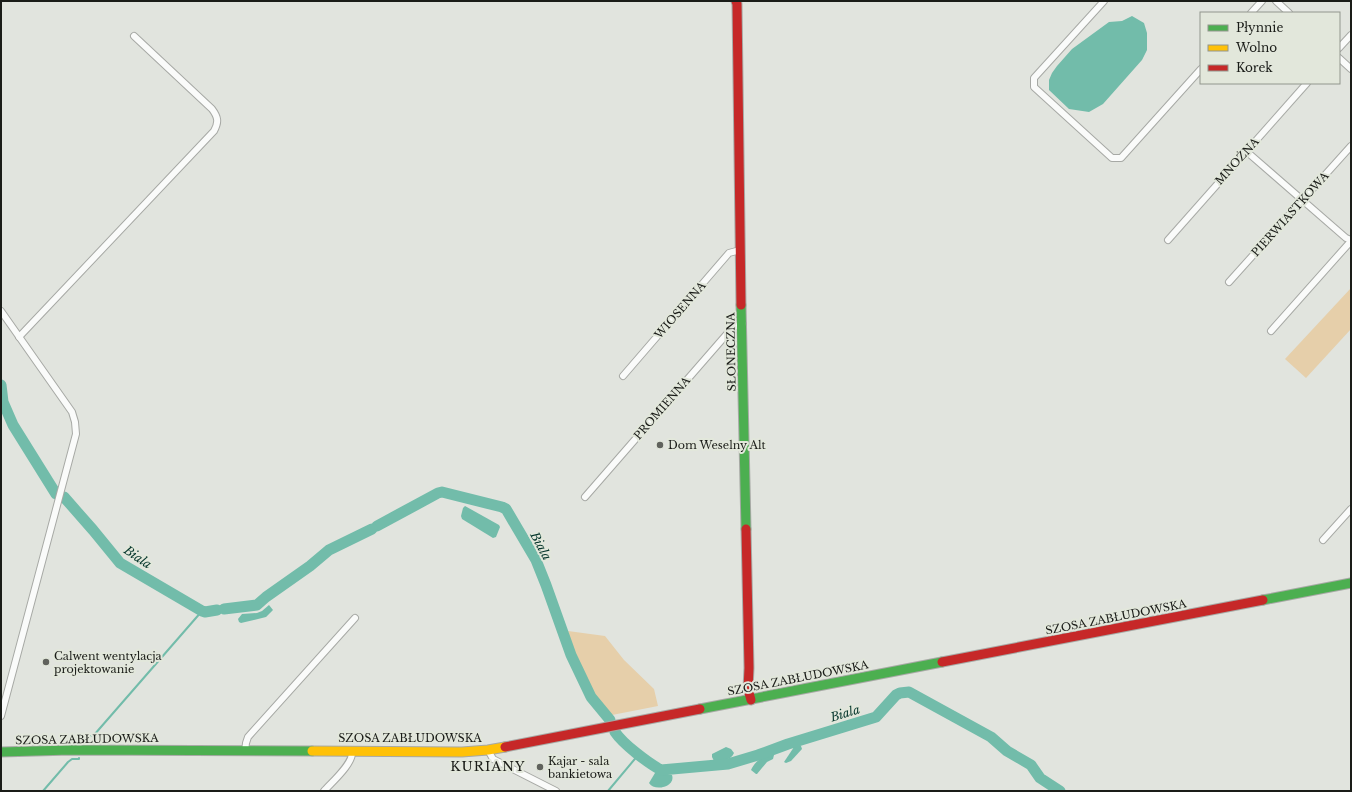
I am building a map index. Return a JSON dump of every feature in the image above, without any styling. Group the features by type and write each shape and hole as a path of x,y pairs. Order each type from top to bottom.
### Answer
{"main road":[{"name":"SŁONECZNA","path":"738,2 740,250 743,324 749,668 748,689 751,700"},
{"name":"SZOSA ZABŁUDOWSKA","path":"1,752 50,750 245,750 462,752 488,750 1351,583"}],"street":[{"path":"1104,1 1034,78 1034,88 1112,158 1121,158 1200,70"},
{"path":"1252,12 1262,1"},
{"path":"1279,2 1288,12"},
{"path":"1340,47 1351,35"},
{"path":"19,337 214,131 218,124 217,116 212,109 134,36"},
{"path":"1340,59 1351,69"},
{"name":"MNOŻNA","path":"1168,240 1306,84"},
{"name":"PIERWIASTKOWA","path":"1229,282 1351,146"},
{"path":"1246,152 1351,241 1271,331"},
{"name":"WIOSENNA","path":"622,376 729,253 740,250"},
{"path":"1,311 72,412 76,434 1,716"},
{"name":"PROMIENNA","path":"584,497 733,327 743,324"},
{"path":"1323,540 1351,509"},
{"path":"245,750 248,737 355,618"},
{"path":"488,750 493,759 556,791"},
{"path":"324,791 347,765 353,755 352,751"}],"shaded area":[{"path":"1132,16 1144,23 1147,33 1147,50 1142,60 1103,104 1089,112 1069,109 1049,90 1049,80 1052,73 1072,49 1109,22 1122,21"},
{"path":"1351,288 1351,329 1306,378 1285,359"},
{"path":"465,506 499,525 500,527 496,537 493,538 462,519 461,516"},
{"path":"269,605 273,610 266,617 241,623 239,622 238,619 242,614 257,613"},
{"path":"568,631 605,636 624,660 654,689 658,706 612,715 596,700 577,660"},
{"path":"797,745 801,746 802,749 791,761 786,763 784,762 794,747"},
{"path":"726,747 731,749 734,753 733,756 726,760 714,761 712,754"},
{"path":"772,753 774,755 773,759 767,762 757,774 751,770 760,759"},
{"path":"655,773 672,775 671,783 660,788 652,786 649,783"}],"waterway":[{"name":"Biala","path":"1,385 3,402 13,425 56,494"},
{"name":"Biala","path":"377,526 442,492 506,509 536,560 571,655 591,697 610,720"},
{"name":"Biala","path":"64,497 120,563 202,611 217,610"},
{"name":"Biala","path":"224,609 257,605 329,550 372,529"},
{"path":"79,742 79,740 94,735 202,611"},
{"name":"Biala","path":"615,732 636,753 661,770 728,764 876,717 896,695 909,692 991,737 1007,751 1031,765 1040,778 1060,791"},
{"path":"608,791 639,754"},
{"path":"43,791 68,762 72,759 79,758"}],"traffic: fast":[{"path":"741,305 746,529"},
{"path":"1263,600 1351,583"},
{"path":"700,709 942,662"},
{"path":"1,752 70,750 312,751"}],"traffic: slow":[{"path":"312,751 462,752 505,747"}],"traffic: jam":[{"path":"736,1 741,305"},
{"path":"746,529 749,668 748,689 751,700"},
{"path":"942,662 1263,600"},
{"path":"505,747 700,709"}],"place":[{"name":"Dom Weselny Alt","path":"660,445"},
{"name":"Calwent wentylacja projektowanie","path":"46,662"},
{"name":"Kajar - sala bankietowa","path":"540,767"}],"district":[{"name":"KURIANY","path":"488,766"}]}
